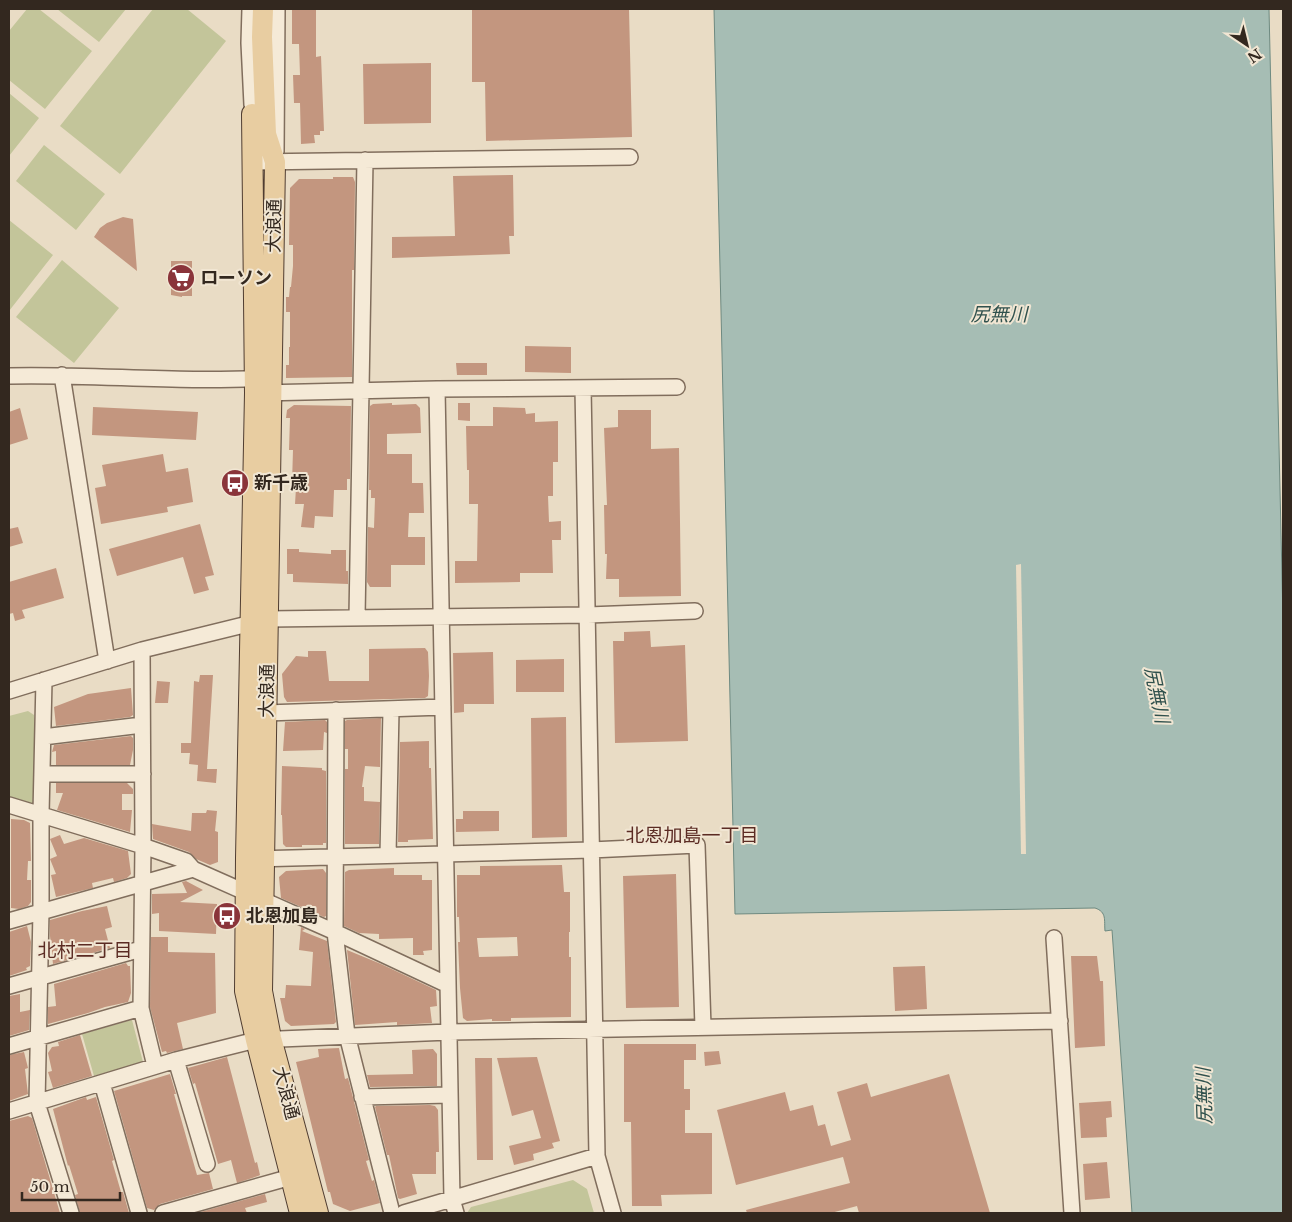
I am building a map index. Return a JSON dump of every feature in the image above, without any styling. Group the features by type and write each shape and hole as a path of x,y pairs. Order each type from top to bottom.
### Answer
{"main road":[{"name":"大浪通","path":"255,859 250,714 259,621 263,386 275,162 266,134 262,37 263,9"},
{"path":"252,105 263,72"},
{"name":"大浪通","path":"252,105 254,162 253,252 263,386"},
{"name":"大浪通","path":"259,621 266,713 254,897 264,1039 291,1177 300,1213"},
{"name":"大浪通","path":"264,1039 318,1213"}],"street":[{"path":"250,9 249,43 252,105"},
{"path":"275,162 276,9"},
{"path":"254,162 630,157"},
{"path":"358,617 365,160"},
{"path":"62,375 107,661"},
{"path":"9,376 62,375 229,380 263,386 361,390 677,387"},
{"path":"583,388 597,1156 613,1213"},
{"path":"437,389 450,1095 454,1206"},
{"path":"9,691 142,650 259,621 358,617 588,615 695,611"},
{"path":"142,650 143,846 141,1008 155,1066"},
{"path":"44,680 37,1103 71,1213"},
{"path":"266,713 442,707"},
{"path":"336,710 335,932 347,1035 392,1213"},
{"path":"388,855 391,710"},
{"path":"43,737 142,725"},
{"path":"42,774 143,774"},
{"path":"9,804 186,861 194,869 335,932 448,986"},
{"path":"255,859 591,850 698,845 703,1027"},
{"path":"9,921 194,869"},
{"path":"1054,938 1072,1213"},
{"path":"9,986 141,949"},
{"path":"9,1046 141,1008"},
{"path":"9,1111 176,1060 264,1039 449,1032 1060,1020"},
{"path":"176,1060 207,1164"},
{"path":"102,1083 139,1213"},
{"path":"362,1097 450,1095"},
{"path":"404,1213 454,1206 597,1156"},
{"path":"163,1213 291,1177"}],"green space":[{"path":"27,9 39,9 92,51 45,109 9,80 9,31"},
{"path":"57,9 126,9 99,42"},
{"path":"153,9 187,9 226,41 120,174 60,126"},
{"path":"9,93 39,118 9,156"},
{"path":"44,145 105,194 76,230 16,181"},
{"path":"9,220 53,255 9,311"},
{"path":"62,260 119,308 74,363 16,317"},
{"path":"28,711 34,715 36,801 28,806 9,801 9,716"},
{"path":"132,1020 143,1062 94,1076 82,1034"},
{"path":"573,1180 587,1189 594,1213 467,1213 471,1207"}],"water":[{"name":"尻無川","path":"714,9 1269,9 1283,620 1283,1213 1132,1213 1112,930 1105,931 1104,917 1099,910 1095,908 735,914"}],"pier":[{"path":"1021,564 1026,854 1021,854 1016,565"}],"building":[{"path":"292,9 316,9 316,57 321,56 324,131 320,131 320,135 314,135 315,143 301,144 300,103 294,103 293,75 300,75 299,44 292,44"},
{"path":"472,9 629,9 632,137 486,141 485,82 472,82"},
{"path":"431,63 431,123 364,124 363,64"},
{"path":"513,175 514,236 509,236 510,254 392,258 392,237 455,236 453,176"},
{"path":"333,177 353,177 355,182 354,270 352,270 352,377 286,378 286,365 289,365 290,312 286,312 286,297 289,297 293,266 293,245 289,245 290,188 299,179 333,179"},
{"path":"123,217 133,219 137,271 94,237 100,228 107,223"},
{"name":"ローソン","path":"171,261 192,261 192,296 171,295"},
{"path":"525,346 571,347 571,373 525,372"},
{"path":"456,363 487,363 487,375 457,375"},
{"path":"392,403 392,405 416,404 420,408 421,433 387,434 387,454 412,454 412,483 423,483 424,513 409,513 408,537 425,537 425,565 391,565 391,587 370,587 367,582 368,527 374,528 375,498 371,498 371,490 369,490 370,406 373,404"},
{"path":"458,403 470,403 470,421 458,420"},
{"path":"294,405 351,406 350,479 347,479 347,490 334,490 333,517 315,516 314,528 301,527 304,504 295,504 296,488 294,488 294,483 292,483 293,450 289,450 290,418 286,418 287,410"},
{"path":"93,407 198,412 196,440 92,435"},
{"path":"493,407 525,408 526,414 535,413 535,422 558,421 558,462 553,462 553,496 548,496 549,522 561,521 561,540 552,540 553,573 520,573 520,582 455,583 455,561 477,561 478,504 469,504 466,426 493,426"},
{"path":"20,408 28,439 9,445 9,412"},
{"path":"618,410 651,410 651,449 679,448 681,596 619,597 619,579 606,579 607,554 605,554 604,505 607,505 604,428 618,427"},
{"path":"163,454 166,472 188,468 193,502 167,507 168,512 101,524 95,488 106,486 102,465"},
{"path":"200,524 214,575 205,577 209,590 194,594 183,557 117,576 109,549"},
{"path":"18,527 23,543 9,547 9,529"},
{"path":"287,549 299,549 299,552 331,554 331,550 346,550 348,584 293,582 293,574 287,574"},
{"path":"56,568 64,598 22,610 25,618 15,621 13,613 9,614 9,582"},
{"path":"650,631 651,647 685,645 688,741 615,743 613,641 624,641 624,632"},
{"path":"425,648 428,652 429,676 428,696 425,698 287,702 284,697 282,674 296,656 308,657 308,651 326,651 329,681 369,681 369,649"},
{"path":"493,652 494,704 464,704 464,712 454,713 453,653"},
{"path":"564,659 564,692 516,692 516,660"},
{"path":"200,675 213,675 207,769 217,769 216,783 197,781 198,765 189,764 190,753 181,753 181,743 191,743 194,681 199,682"},
{"path":"157,681 170,682 168,703 155,703"},
{"path":"131,688 133,715 130,717 56,726 54,707 88,694"},
{"path":"566,717 567,837 532,838 531,718"},
{"path":"381,718 380,767 365,766 362,787 364,787 364,801 380,802 379,844 345,844 345,769 348,769 348,749 345,749 345,721"},
{"path":"325,720 327,722 327,733 324,732 323,750 283,751 285,722"},
{"path":"131,736 133,738 133,750 130,765 56,765 56,751 52,752 54,745"},
{"path":"429,741 433,839 398,842 400,742"},
{"path":"282,766 322,768 322,770 326,771 326,843 323,843 323,845 286,847 283,844 281,815"},
{"path":"56,783 127,783 133,789 133,794 122,794 122,810 132,810 130,832 57,810 63,793 56,793"},
{"path":"207,810 217,811 215,831 218,832 218,862 210,865 196,859 189,852 153,839 152,824 191,831 192,813 206,813"},
{"path":"463,811 499,811 499,831 456,832 456,819 463,819"},
{"path":"11,819 24,820 30,823 31,861 28,861 27,880 31,880 31,902 28,906 19,909 11,908"},
{"path":"60,835 64,844 84,838 128,851 131,874 127,878 114,882 113,878 92,883 93,888 56,897 51,875 56,874 50,859 57,856 50,839"},
{"path":"562,865 564,892 570,892 569,957 571,957 571,1017 511,1018 511,1021 492,1021 492,1019 467,1021 463,1018 458,942 460,942 459,917 457,917 457,875 480,875 480,866","holes":["517,937 518,956 479,957 477,938"]},
{"path":"394,868 394,875 422,875 422,880 432,880 432,950 423,951 424,955 413,955 413,938 379,939 379,934 359,933 344,926 345,872 349,870"},
{"path":"323,869 326,873 326,916 324,917 281,898 279,877 286,871"},
{"path":"676,874 679,1007 626,1008 623,876"},
{"path":"186,881 203,890 180,902 217,904 216,934 159,931 159,913 152,914 152,894 187,893 182,882"},
{"path":"107,906 112,927 105,929 110,948 53,964 50,920"},
{"path":"27,926 31,942 30,966 26,968 27,970 9,976 9,932"},
{"path":"301,927 305,929 302,931 327,941 336,1022 334,1024 291,1026 285,1021 280,998 285,998 286,985 311,986 313,952 299,950"},
{"path":"151,937 168,937 168,952 215,953 216,1013 177,1023 183,1049 167,1053 166,1051 162,1052 150,1007"},
{"path":"347,950 436,990 437,1006 430,1007 432,1023 397,1025 397,1022 355,1025"},
{"path":"1071,956 1097,956 1100,981 1103,981 1105,1046 1075,1048"},
{"path":"126,963 130,966 131,993 128,1002 48,1024 48,1007 56,1006 54,984"},
{"path":"925,966 927,1009 895,1011 893,967"},
{"path":"20,994 20,1012 30,1010 29,1030 9,1036 9,996"},
{"path":"80,1035 92,1076 53,1088 48,1072 52,1071 48,1053 52,1047 59,1046 58,1042"},
{"path":"624,1044 696,1044 696,1060 684,1060 684,1089 690,1089 690,1110 685,1110 685,1133 712,1133 712,1194 661,1195 662,1206 632,1206 631,1122 624,1122"},
{"path":"339,1048 345,1079 348,1078 369,1160 366,1161 372,1181 374,1180 380,1203 350,1211 333,1204 330,1192 328,1192 296,1062 319,1057 318,1049"},
{"path":"433,1049 437,1054 437,1086 370,1087 367,1075 413,1074 412,1050"},
{"path":"719,1051 721,1064 705,1066 704,1052"},
{"path":"24,1052 28,1068 25,1069 28,1094 9,1101 9,1055"},
{"path":"227,1057 255,1163 257,1162 260,1175 237,1183 231,1160 218,1164 195,1083 193,1084 188,1068"},
{"path":"537,1057 560,1141 552,1143 554,1148 533,1154 534,1160 514,1165 509,1146 541,1138 533,1110 512,1116 497,1058"},
{"path":"475,1058 492,1058 493,1160 477,1160"},
{"path":"170,1074 197,1175 209,1173 213,1189 160,1204 154,1210 147,1208 114,1091"},
{"path":"949,1074 990,1213 859,1213 857,1206 831,1213 747,1213 746,1210 850,1183 843,1157 736,1185 717,1110 785,1092 790,1111 813,1105 818,1126 825,1124 831,1146 851,1140 837,1092 867,1083 871,1097"},
{"path":"86,1097 87,1100 96,1097 114,1160 112,1161 129,1213 80,1213 75,1195 78,1194 68,1166 53,1109"},
{"path":"1111,1101 1112,1117 1106,1118 1107,1137 1081,1138 1079,1103"},
{"path":"435,1106 438,1110 439,1152 436,1152 436,1174 412,1174 417,1194 400,1199 398,1198 389,1155 387,1155 375,1107"},
{"path":"28,1116 32,1118 60,1213 9,1213 9,1121"},
{"path":"1107,1162 1110,1198 1085,1200 1083,1164"},
{"path":"265,1194 267,1202 245,1208 247,1213 197,1213"}],"place":[{"name":"ローソン","path":"181,278"},
{"name":"新千歳","path":"235,483"},
{"name":"北恩加島","path":"227,916"}],"district":[{"name":"北恩加島一丁目","path":"692,835"},
{"name":"北村二丁目","path":"85,950"}]}
